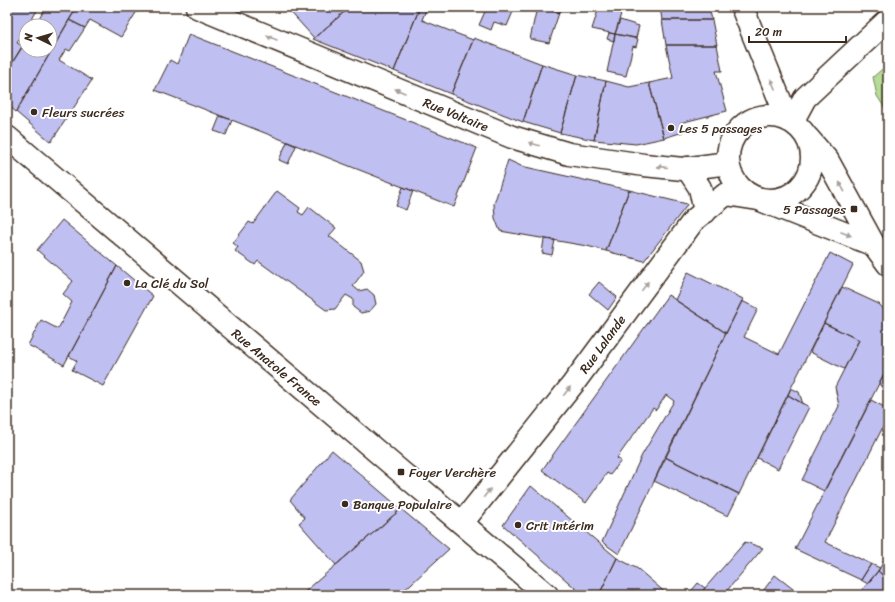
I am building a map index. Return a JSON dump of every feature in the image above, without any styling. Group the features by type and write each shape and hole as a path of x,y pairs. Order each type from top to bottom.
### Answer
{"main road":[{"name":"Rue Voltaire","path":"197,7 512,137 569,154 683,169 728,163"},
{"path":"742,7 790,121"},
{"path":"790,121 805,98 888,20"},
{"path":"874,245 758,199 741,189 735,181 728,163 732,141 738,131 746,124 766,116 778,117 790,121 800,129 828,161 874,245 888,264"},
{"name":"Rue Anatole France","path":"7,137 547,595"},
{"path":"758,199 769,201 780,200 790,196 800,189 811,170 811,148 807,138"},
{"path":"687,168 700,188 705,212"},
{"name":"Rue Lalande","path":"462,523 573,384 694,220 726,194 758,199"}],"green space":[{"path":"888,64 888,113 877,96 873,77"}],"building":[{"path":"7,7 39,7 33,18 18,18 18,54 7,71"},
{"path":"46,7 77,7 58,39 58,18 40,18"},
{"path":"77,7 127,7 137,11 121,37 90,20 85,28 69,20"},
{"path":"286,7 350,7 314,38"},
{"path":"350,7 420,7 394,71 313,39"},
{"path":"420,7 427,7 422,20 473,40 451,94 394,71"},
{"path":"487,7 515,7 507,26 494,22 491,30 479,25"},
{"path":"537,7 542,7 559,13 549,43 530,39"},
{"path":"542,7 562,7 559,13"},
{"path":"599,7 623,7 615,34 592,29"},
{"path":"660,7 709,7 712,20 662,20"},
{"path":"69,20 85,28 70,51 66,49 59,60 92,80 51,142 16,112 47,58 58,58 58,39"},
{"path":"620,20 639,26 636,38 615,34"},
{"path":"662,20 712,20 717,45 666,45"},
{"path":"609,33 615,34 614,41 607,39"},
{"path":"189,34 477,148 454,207 155,90 170,60 177,64"},
{"path":"615,34 638,39 636,47 633,46 626,76 607,72"},
{"path":"474,38 542,64 523,122 451,94"},
{"path":"666,45 717,45 722,71 716,71 727,111 680,123 683,132 664,138 649,83 673,78"},
{"path":"18,53 18,58 47,58 16,112 7,104 7,71"},
{"path":"542,64 577,75 560,133 523,122"},
{"path":"577,75 606,81 594,140 560,133"},
{"path":"606,81 629,87 649,83 664,138 636,144 594,140"},
{"path":"220,116 232,120 226,135 214,131"},
{"path":"287,142 296,146 288,164 279,160"},
{"path":"508,160 521,166 629,190 606,251 587,246 500,231 495,218 494,204"},
{"path":"403,187 413,191 406,210 396,206"},
{"path":"629,190 687,204 644,261 606,251"},
{"path":"277,191 300,208 298,212 303,215 309,207 336,228 329,236 361,261 364,271 353,286 359,291 367,289 374,295 376,304 370,311 361,313 353,307 353,299 346,295 335,309 326,310 258,261 255,265 235,251 238,247 233,243 249,222 253,224"},
{"path":"62,220 117,266 64,365 28,345 41,320 58,329 72,302 63,294 73,281 37,250"},
{"path":"544,239 555,240 552,255 542,253"},
{"path":"830,253 853,265 739,494 665,457 742,301 758,309 744,337 779,354"},
{"path":"117,266 153,296 103,386 72,370 77,361 69,356"},
{"path":"688,272 743,299 726,333 675,300"},
{"path":"599,282 617,297 608,310 589,294"},
{"path":"842,287 879,304 888,314 888,366 824,491 802,480 839,406 835,387 859,340 824,323"},
{"path":"668,295 726,333 619,554 602,542 642,455 674,401 666,395 656,410 653,408 617,458 621,461 610,475 607,473 586,503 542,470"},
{"path":"824,323 859,340 844,369 810,352"},
{"path":"888,366 888,398 879,383"},
{"path":"791,388 799,392 803,404 788,395"},
{"path":"788,395 809,407 778,469 757,458"},
{"path":"871,400 888,409 888,417 825,542 871,564 861,580 795,549"},
{"name":"Banque Populaire","path":"332,450 401,509 336,565 299,523 305,518 290,500"},
{"path":"665,457 739,494 728,516 654,481"},
{"path":"531,486 617,558 599,595 583,595 503,525"},
{"path":"401,509 449,549 399,595 301,595"},
{"path":"745,542 763,548 725,593 722,591 719,595 699,595"},
{"path":"888,554 888,580 878,571"},
{"path":"617,558 638,569 668,595 599,595"},
{"path":"871,564 880,568 868,584 861,580"},
{"path":"878,571 888,580 888,595 858,595"},
{"path":"775,575 793,589 788,595 760,595"},
{"path":"698,583 705,588 699,595 688,595"}],"place":[{"name":"Fleurs sucrées","path":"34,112"},
{"name":"Les 5 passages","path":"671,128"},
{"name":"5 Passages","path":"854,209"},
{"name":"La Clé du Sol","path":"127,283"},
{"name":"Foyer Verchère","path":"401,472"},
{"name":"Banque Populaire","path":"345,504"},
{"name":"Crit intérim","path":"518,525"}]}
